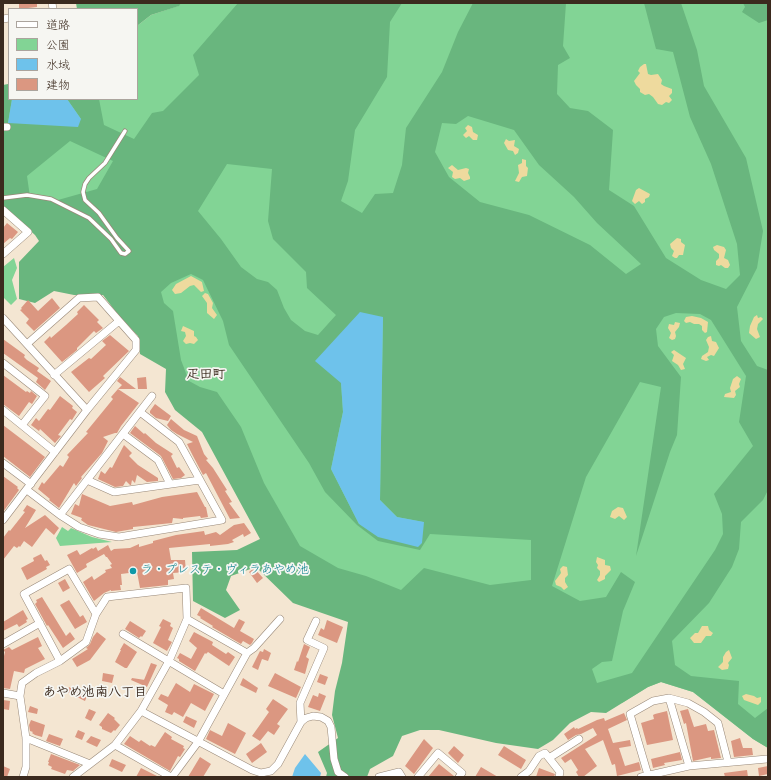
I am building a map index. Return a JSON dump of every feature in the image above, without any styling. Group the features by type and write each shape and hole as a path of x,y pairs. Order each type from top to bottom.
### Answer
{"street":[{"path":"3,210 28,232 3,254"},
{"path":"3,519 87,410 136,350 136,340 98,297 79,298 26,344"},
{"path":"3,318 87,410"},
{"path":"54,375 119,321"},
{"path":"3,363 45,396 22,425"},
{"path":"60,515 152,396"},
{"path":"3,410 55,452"},
{"path":"3,463 60,515 79,527 99,534 119,537 222,520 179,442 140,412"},
{"path":"123,434 158,460 170,484"},
{"path":"87,480 114,492 200,480"},
{"path":"60,661 24,594 68,569 96,614"},
{"path":"23,777 26,768 26,738 20,696 22,683 36,673 60,661 86,642 96,614 107,597 186,588 187,619 169,661 141,710 115,746 73,777"},
{"path":"187,619 247,653"},
{"path":"115,746 171,777 198,742 247,653 254,648 280,619"},
{"path":"301,722 300,703 324,648 307,640 316,621"},
{"path":"3,644 40,623"},
{"path":"123,634 224,694"},
{"path":"3,693 20,696"},
{"path":"728,762 718,723 704,712 688,703 669,698 653,701 630,714 644,776 689,766 767,759"},
{"path":"669,698 689,766"},
{"path":"141,710 198,742 252,770 261,773 271,771 278,764 301,722 306,718 313,716 321,717 328,721 331,727 334,759 338,772 345,777"},
{"path":"26,738 90,764"},
{"path":"549,758 580,739"},
{"path":"521,777 529,771 539,756 545,753 560,772 559,777"},
{"path":"418,777 438,754 462,774 459,777"},
{"path":"379,777 399,772 402,777"}],"lane":[{"path":"3,198 27,195 51,200 89,218 111,239 121,253 126,254 129,251 99,214 85,200 83,192 84,184 88,178 105,163 126,131"}],"green space":[{"path":"76,3 181,3 179,6 151,15 138,25 138,8 77,8"},
{"path":"181,3 768,3 768,748 753,739 693,692 661,682 648,687 622,703 298,594 136,310 36,231 3,133 11,100 138,100 138,25 151,15 178,6"},
{"path":"238,3 402,3 390,22 387,77 355,130 348,181 341,201 362,213 375,194 393,193 402,165 406,128 442,72 458,32 473,3 566,3 563,46 570,58 558,65 557,94 570,108 588,111 613,130 609,190 634,206 666,258 701,280 726,289 740,275 737,244 711,164 690,117 673,52 656,49 644,3 681,3 697,50 704,86 746,158 763,231 757,268 737,307 741,341 757,366 768,370 768,490 763,500 741,522 739,549 732,567 709,603 672,641 675,665 691,676 739,681 738,704 755,718 768,708 768,748 753,739 693,692 661,682 648,687 606,713 591,712 570,723 553,740 538,749 496,743 439,730 420,730 402,736 393,756 370,769 367,777 326,777 327,773 318,752 338,738 332,715 348,622 293,603 256,567 231,576 226,590 240,610 225,618 193,601 192,552 237,550 260,539 202,432 175,410 165,392 166,369 140,354 138,336 119,316 103,295 74,295 54,291 35,303 19,299 19,262 39,241 35,235 3,206 3,85 8,84 8,100 12,100 8,123 81,119 68,100 99,100 104,125 134,139 152,113 163,111 199,75 193,55","holes":["468,116 514,130 539,165 574,197 597,223 641,264 626,274 590,245 529,215 480,202 449,177 435,152 442,123 456,124","70,141 113,161 97,189 58,200 30,197 27,176","227,164 272,169 268,221 273,239 306,272 307,288 336,315 318,335 305,331 291,320 284,308 277,290 268,282 257,279 241,267 198,211","191,274 203,280 223,321 229,345 309,463 325,492 357,525 378,541 420,550 430,534 531,540 531,580 490,585 424,568 401,590 366,576 338,568 300,546 264,483 241,427 217,392 200,387 189,381 181,360 173,311 164,303 161,292 171,283","676,313 700,314 711,320 746,376 739,422 753,446 714,494 722,514 723,534 715,550 632,673 597,683 592,669 602,662 612,661 623,611 635,582 621,572 606,597 580,601 552,586 586,477 640,382 661,387 636,556 677,435 681,377 658,346 656,329 664,317","383,317 380,500 397,517 423,522 359,524 331,469 343,412 341,382"]},
{"path":"743,3 768,3 768,20 759,23 742,12 745,7"},
{"path":"14,258 17,268 12,280 17,299 11,305 3,297 3,267"},
{"path":"62,527 68,531 71,528 92,537 112,542 60,546 56,538"}],"sand":[{"path":"646,64 648,74 658,74 662,80 661,84 672,89 672,93 669,96 672,100 669,103 666,102 662,105 658,104 649,94 645,95 640,92 640,89 634,81 640,73 638,71 640,67"},
{"path":"468,125 472,127 473,132 478,135 477,140 473,140 469,136 466,138 463,135 467,131 465,128"},
{"path":"506,139 509,141 515,140 514,146 519,149 518,153 515,155 513,151 508,150 504,143"},
{"path":"522,159 526,160 526,166 528,168 527,176 522,177 519,182 515,181 519,173 518,165 522,163"},
{"path":"452,165 458,170 466,168 469,169 468,173 470,179 464,181 460,178 455,179 452,177 453,172 448,168"},
{"path":"639,188 650,194 642,204 639,201 635,204 632,201 636,190"},
{"path":"677,238 681,239 681,242 685,245 683,255 679,255 675,258 672,256 674,251 670,244"},
{"path":"717,245 724,247 726,250 724,258 728,260 730,265 728,268 721,265 716,265 719,254 713,247"},
{"path":"191,276 202,282 204,291 201,292 194,285 190,286 181,293 175,294 172,290 176,284"},
{"path":"205,293 208,294 213,303 212,308 217,315 214,319 207,313 207,303 202,296"},
{"path":"757,315 758,318 761,317 763,319 758,324 757,329 760,337 756,339 749,333 754,317"},
{"path":"692,316 701,318 708,322 707,332 705,333 702,330 702,326 699,324 690,322 686,323 684,321 686,317"},
{"path":"675,322 680,323 675,332 675,339 672,340 669,338 671,333 668,328 669,324 674,325"},
{"path":"183,326 194,331 194,336 198,340 194,344 186,344 183,341 186,336 185,332 181,331"},
{"path":"711,336 712,341 716,342 719,348 714,356 711,355 707,357 709,360 706,361 701,359 702,356 708,352 709,347 706,340"},
{"path":"674,350 686,358 683,364 685,369 681,370 678,365 672,361 674,355 671,352"},
{"path":"737,376 741,379 739,384 740,387 735,391 736,395 734,398 724,397 725,394 731,392 730,388 733,379"},
{"path":"618,507 623,508 627,517 624,520 619,516 615,519 610,517 612,511"},
{"path":"597,557 605,560 605,565 610,566 611,570 605,576 605,579 599,582 597,580 600,575 600,571 597,568"},
{"path":"563,566 567,567 568,575 565,578 565,582 568,587 564,590 556,585 555,581 561,573 560,569"},
{"path":"702,626 708,626 709,630 713,633 711,636 706,636 701,643 694,643 690,638 695,633 698,633"},
{"path":"729,650 732,658 728,663 728,669 722,670 718,667 723,662 723,657"},
{"path":"746,694 757,698 761,697 761,702 758,705 744,700 742,696"}],"water":[{"path":"12,100 68,100 81,119 78,127 8,123"},
{"path":"360,312 383,317 380,500 397,517 424,522 422,543 418,547 378,537 359,524 331,469 343,412 341,383 315,361"},
{"path":"305,754 321,773 320,777 292,777 295,768"}],"building":[{"path":"19,3 37,3 37,7 19,8"},
{"path":"7,223 18,232 12,239 10,238 3,244 3,228"},
{"path":"52,298 60,308 34,331 26,323 29,319 20,310 22,309 21,308 28,300 38,311"},
{"path":"84,305 99,320 97,322 103,328 96,333 94,331 77,348 77,350 62,362 44,342 50,336 51,338 78,314 77,312"},
{"path":"110,335 129,351 103,376 105,378 89,392 71,372 89,358 91,359 106,345 102,341"},
{"path":"3,339 25,355 24,357 27,360 39,368 37,371 51,381 45,390 36,382 38,378 3,353"},
{"path":"3,375 26,392 27,391 30,393 31,391 37,396 32,404 29,402 19,416 3,404"},
{"path":"120,377 136,389 118,389 122,385 117,381"},
{"path":"146,377 147,389 138,389 137,378"},
{"path":"118,389 139,403 117,433 103,437 108,441 102,453 81,477 82,478 76,486 74,483 59,508 38,489 42,482 44,484 60,465 63,467 69,457 67,455 88,433 86,432 113,399 111,397"},
{"path":"60,396 73,406 72,408 77,412 72,420 70,419 58,435 61,436 55,443 40,429 39,431 31,425 36,418 39,421 48,409 50,410"},
{"path":"155,404 171,416 168,421 156,418 150,413"},
{"path":"171,419 184,430 197,436 204,454 208,459 206,460 227,490 225,491 232,502 229,503 240,518 230,519 206,473 203,475 187,444 193,442 171,430 167,425"},
{"path":"3,425 45,457 30,477 3,456"},
{"path":"135,426 156,443 173,454 171,456 177,468 179,467 185,475 181,478 173,479 161,456 130,433"},
{"path":"124,445 132,453 129,456 138,465 158,478 158,481 147,482 137,475 135,483 132,480 130,485 126,481 123,486 115,487 98,479 101,471 105,474 110,467 112,468"},
{"path":"3,476 18,487 17,488 19,490 3,512"},
{"path":"197,492 206,507 208,517 201,518 200,516 183,519 173,518 172,523 133,527 133,529 116,532 88,525 81,520 82,518 71,514 75,504 79,506 82,494 110,506 132,502 133,505 162,497"},
{"path":"27,505 36,510 25,528 45,515 59,528 54,535 46,528 32,547 24,541 20,547 19,546 17,548 14,546 3,560 3,538 25,512 23,511"},
{"path":"244,523 251,533 244,537 243,534 232,540 234,542 228,544 210,546 210,544 169,548 171,560 185,560 186,572 173,573 174,579 168,580 168,585 140,588 137,572 121,574 121,590 111,590 104,593 94,601 83,582 92,576 94,580 106,572 105,570 112,568 110,565 112,564 104,554 86,564 87,567 77,573 67,555 77,550 80,555 96,547 98,551 108,545 111,551 114,549 130,548 139,544 139,547 153,543 153,541 176,535 204,531 205,535 216,532 220,535 234,525"},
{"path":"41,554 45,561 47,560 50,565 46,567 47,569 27,580 21,568 34,561 33,558"},
{"path":"254,568 263,578 257,583 249,572"},
{"path":"65,579 70,588 63,592 58,583"},
{"path":"42,597 66,636 70,632 75,639 63,648 48,625 47,626 35,604 37,602 36,600"},
{"path":"69,600 80,617 83,615 87,622 75,629 60,605"},
{"path":"201,608 234,628 239,619 245,622 240,631 254,639 252,643 250,645 243,641 241,644 212,627 213,626 197,615"},
{"path":"23,610 28,619 26,620 27,622 19,627 17,624 3,631 3,622"},
{"path":"163,619 171,623 170,626 173,628 168,640 172,642 167,651 153,643 161,627 159,626"},
{"path":"327,620 343,627 337,643 318,635 321,628 324,630"},
{"path":"130,621 146,631 142,637 141,636 139,638 125,629"},
{"path":"97,632 106,639 90,660 77,667 72,659 88,649 86,648"},
{"path":"194,632 213,642 212,645 226,654 228,652 235,657 229,666 208,652 206,654 205,653 195,671 179,661 177,658 180,653 191,659 197,648 189,641"},
{"path":"38,637 42,646 38,648 45,659 25,669 24,673 14,671 10,689 3,688 3,660 5,652 3,650 9,647 12,650"},
{"path":"124,643 137,652 127,668 115,662"},
{"path":"304,644 310,647 306,657 309,659 305,674 294,670"},
{"path":"264,649 271,653 268,661 262,659 258,670 252,667 260,651 263,652"},
{"path":"151,663 157,665 147,687 131,680 132,678 144,680"},
{"path":"103,673 114,675 112,683 102,681"},
{"path":"275,673 301,687 296,698 268,686"},
{"path":"320,674 328,677 325,685 317,682"},
{"path":"243,678 258,688 256,693 240,685"},
{"path":"176,683 190,692 194,684 214,694 205,711 191,703 183,717 174,712 172,715 165,712 168,705 158,699 161,694 168,697"},
{"path":"69,687 87,696 85,701 67,692"},
{"path":"319,693 326,696 320,711 308,707 313,695 318,697"},
{"path":"273,699 288,709 277,724 280,726 274,735 268,731 260,741 252,736 269,712 266,709"},
{"path":"3,700 10,701 9,710 3,709"},
{"path":"30,706 38,709 37,714 28,712"},
{"path":"89,709 96,712 91,721 85,718"},
{"path":"688,709 694,727 706,724 708,731 714,730 721,758 711,759 711,757 693,761 686,723 684,724 680,711"},
{"path":"667,711 673,740 647,745 641,723 654,719 653,715 655,714"},
{"path":"108,713 115,718 114,719 120,725 111,733 102,729 99,725"},
{"path":"624,713 627,720 608,729 613,743 630,740 631,746 619,748 625,766 639,762 641,770 617,776 615,764 612,765 603,740 585,749 597,766 583,777 579,777 576,772 578,770 571,759 565,763 561,758 597,735 593,728 568,740 564,734 574,727 575,729 578,729 597,720 604,718 605,721"},
{"path":"186,716 197,721 194,728 183,722"},
{"path":"31,720 45,725 42,737 35,735 30,731 29,725"},
{"path":"228,723 246,733 235,754 206,739 210,730 222,736"},
{"path":"78,730 85,733 82,740 75,737"},
{"path":"165,732 172,737 171,739 184,746 183,748 185,749 180,757 178,756 170,771 124,744 130,736 139,742 141,740 150,746 155,747"},
{"path":"49,734 63,739 60,746 46,741"},
{"path":"91,736 101,740 97,747 86,742"},
{"path":"740,738 743,748 752,748 753,755 734,757 731,741"},
{"path":"424,739 433,748 414,774 405,766"},
{"path":"261,743 267,752 252,763 246,754"},
{"path":"454,746 464,755 458,763 448,753"},
{"path":"504,746 526,760 521,769 498,755"},
{"path":"680,752 682,760 664,763 665,765 653,768 651,759"},
{"path":"51,754 80,765 73,771 67,770 65,774 51,769 52,767 48,765 48,762"},
{"path":"200,757 211,764 203,777 188,777"},
{"path":"112,759 126,765 122,772 109,766"},
{"path":"439,764 454,776 454,777 428,777"},
{"path":"3,766 10,769 7,777 3,777"},
{"path":"768,766 768,774 759,776 758,768"},
{"path":"481,767 498,777 475,777"},
{"path":"141,768 159,777 136,777"},
{"path":"539,768 555,774 554,777 536,777"},
{"path":"747,770 748,777 725,777 724,773"}],"place":[{"name":"ラ・プレステ・ヴィラあやめ池","path":"133,571"}],"district":[{"name":"疋田町","path":"206,376"},
{"name":"あやめ池南八丁目","path":"95,694"}]}
